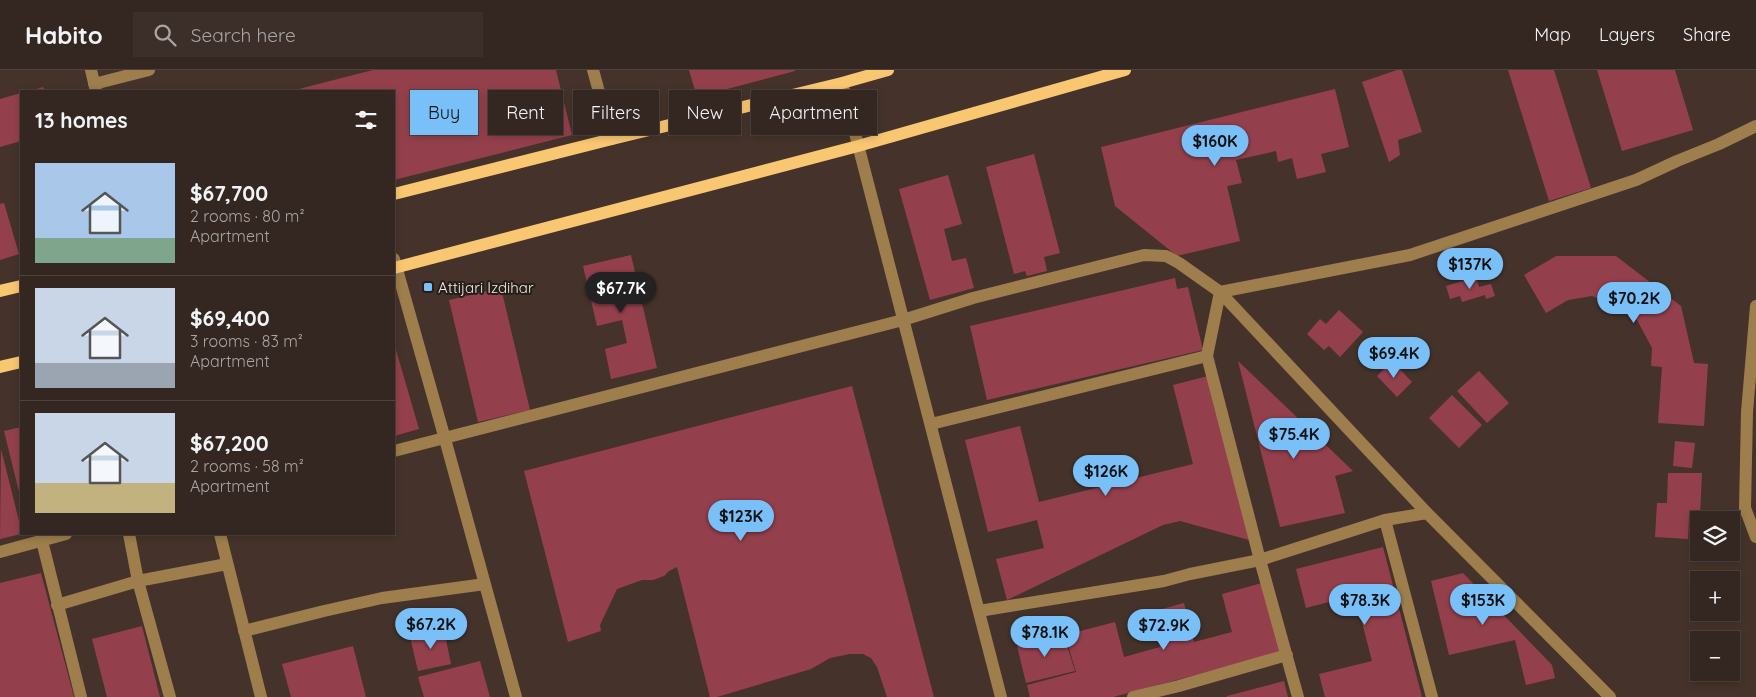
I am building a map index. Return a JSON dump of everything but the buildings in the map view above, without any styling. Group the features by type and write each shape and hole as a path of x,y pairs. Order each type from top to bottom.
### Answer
{"main road":[{"path":"395,194 888,70"},
{"path":"395,264 858,146 1125,70"},
{"path":"0,291 20,286"},
{"path":"0,367 20,362"}],"street":[{"path":"90,70 95,88 149,70"},
{"path":"593,70 612,138"},
{"path":"842,83 1001,697"},
{"path":"1220,292 1410,255 1636,180 1756,126"},
{"path":"395,451 903,320 974,298 1144,255 1166,256 1220,292 1427,513 1610,697"},
{"path":"395,267 445,438 516,697"},
{"path":"1220,292 1207,356 1298,697"},
{"path":"1756,306 1747,412 1745,508 1756,537"},
{"path":"930,424 1207,356"},
{"path":"979,611 1164,581 1260,560 1385,520 1427,513"},
{"path":"1385,520 1432,697"},
{"path":"0,552 63,535"},
{"path":"129,535 138,581 170,697"},
{"path":"220,535 261,697"},
{"path":"42,541 81,697"},
{"path":"57,605 138,581 228,564"},
{"path":"244,631 382,598 486,584"},
{"path":"1133,697 1180,692 1287,655"}],"place":[{"name":"Attijari Izdihar","path":"428,287"}]}
